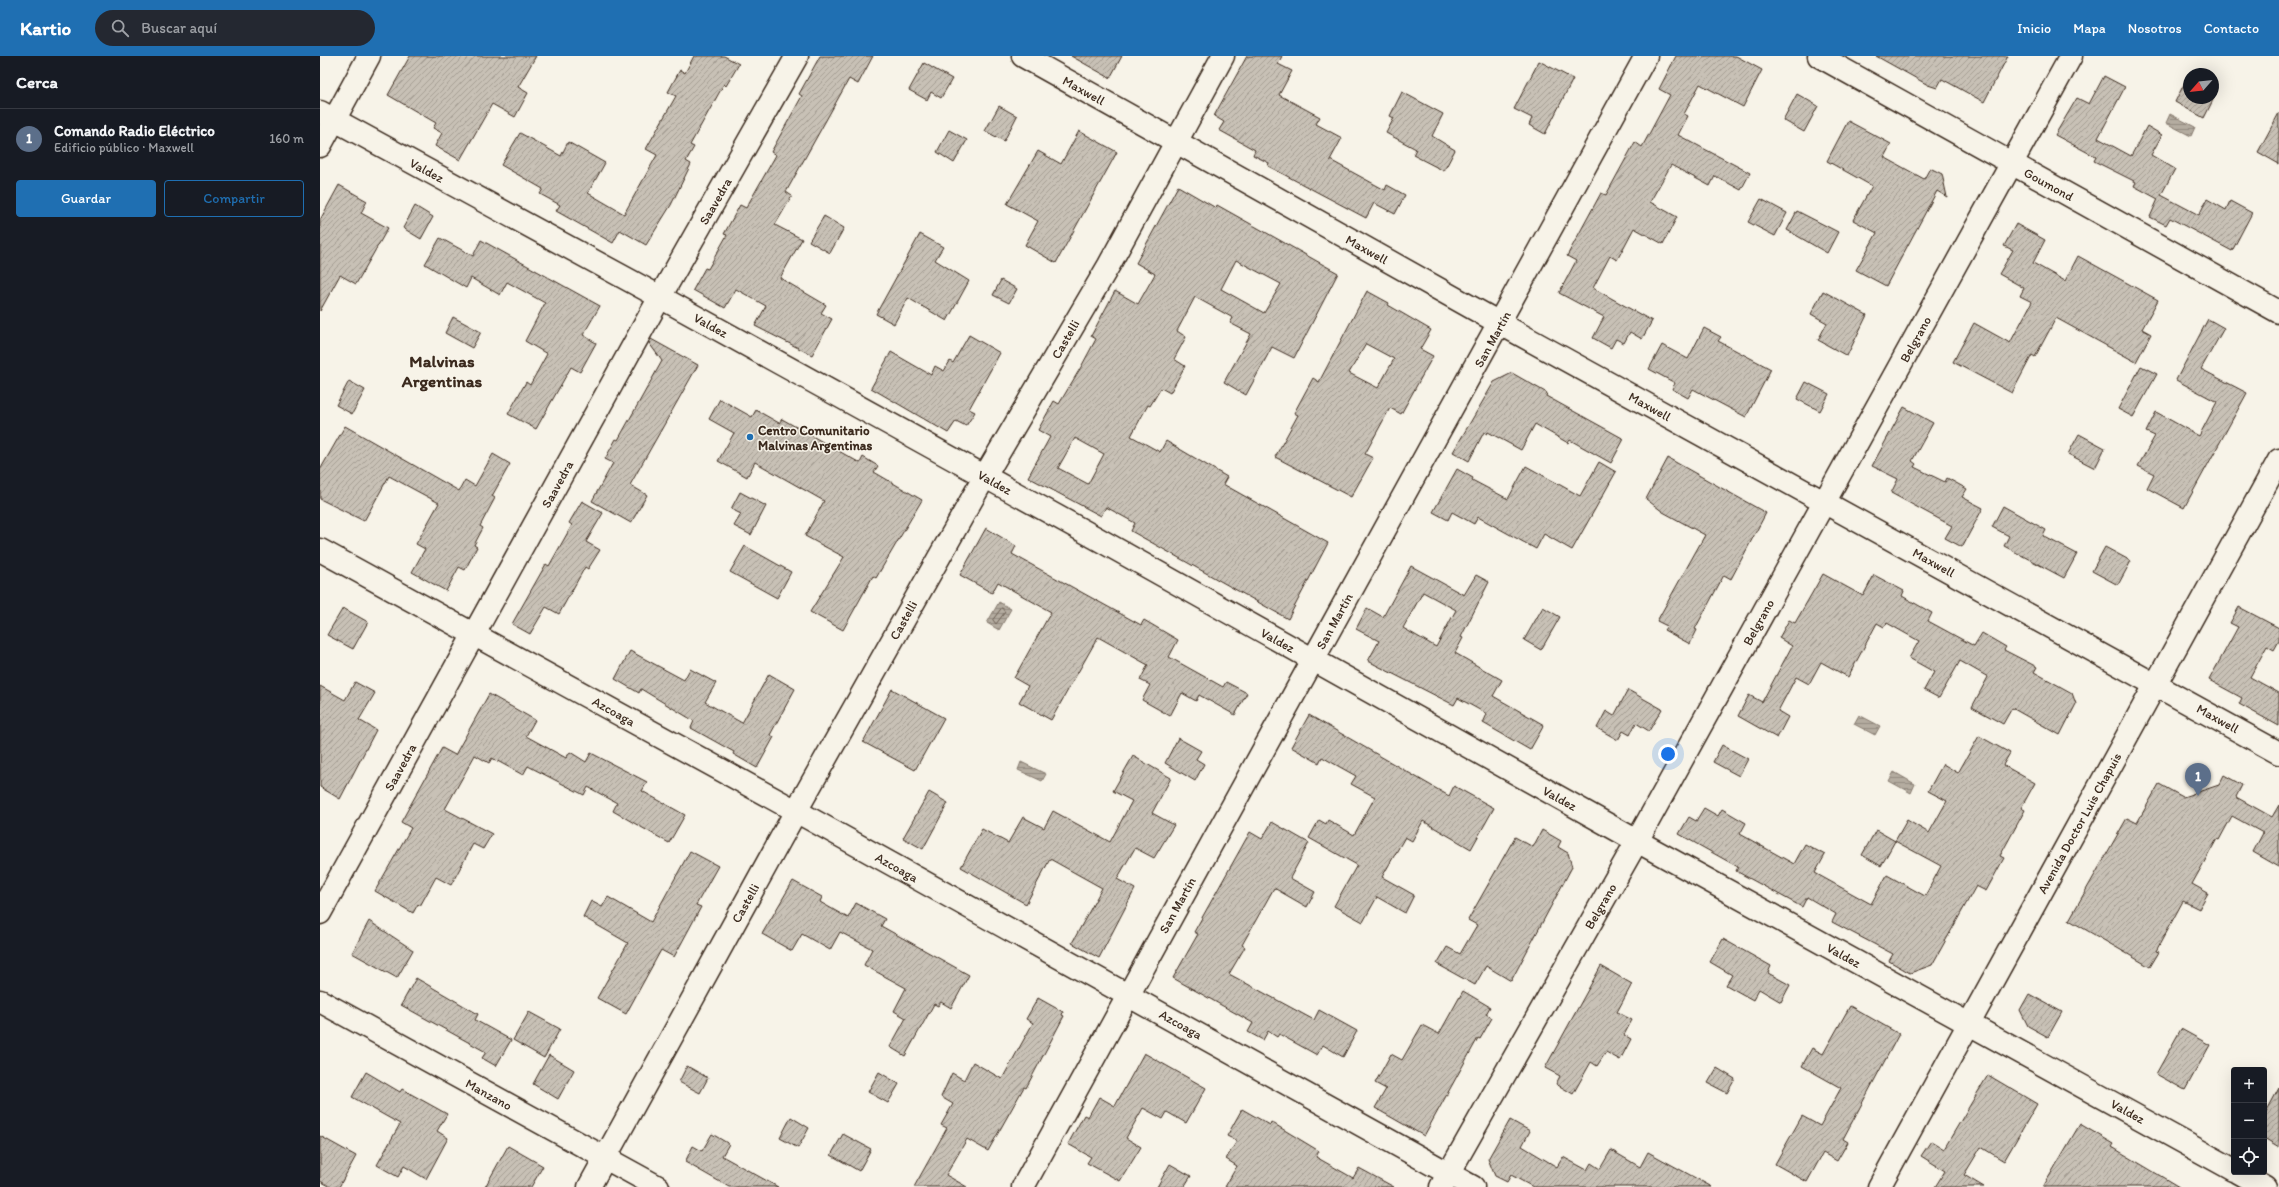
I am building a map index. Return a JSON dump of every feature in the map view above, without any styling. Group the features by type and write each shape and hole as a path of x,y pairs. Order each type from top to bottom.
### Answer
{"street":[{"path":"320,146 327,116 369,56"},
{"name":"Saavedra","path":"320,913 660,297 797,56"},
{"name":"Maxwell","path":"1023,56 1501,324 2279,753"},
{"name":"Castelli","path":"589,1187 796,810 985,476 1108,265 1223,56"},
{"name":"San Martín","path":"1023,1187 1312,660 1501,324 1646,56"},
{"name":"Goumond","path":"1819,56 2279,312"},
{"name":"Belgrano","path":"1444,1180 1637,841 2013,164 2071,56"},
{"name":"Valdez","path":"327,116 985,476 1637,841 2231,1168"},
{"name":"Avenida Doctor Luis Chapuis","path":"1879,1187 2279,460"},
{"name":"Azcoaga","path":"320,550 796,810 1128,994 1444,1180 1473,1187"},
{"name":"Manzano","path":"320,1001 658,1187"},
{"path":"2243,1175 2265,1187"}],"water":[{"path":"2170,114 2195,127 2191,136 2166,123"},
{"path":"999,602 1011,609 999,630 987,623"},
{"path":"1859,715 1880,726 1875,735 1854,724"},
{"path":"1021,762 1046,774 1042,781 1018,770"},
{"path":"1894,772 1915,784 1911,793 1889,781"}],"building":[{"path":"410,56 536,56 518,87 528,93 515,117 492,104 460,160 435,146 442,133 433,128 436,123 388,95"},
{"path":"694,56 724,56 739,64 726,86 724,84 690,145 694,147 686,161 691,164 671,205 646,245 620,230 613,243 556,211 560,205 540,194 543,189 501,165 520,133 561,156 568,142 605,163 588,193 624,214 657,155 646,149 676,96 668,92 680,70 685,73"},
{"path":"820,56 873,56 858,84 849,79 786,192 792,196 775,225 802,239 780,278 826,305 821,313 832,319 812,355 755,326 766,306 736,289 725,308 693,290 705,268 708,269 727,235 724,234 740,205 746,208 776,155 771,152 802,96 799,94"},
{"path":"1071,56 1122,56 1110,78"},
{"path":"1247,56 1282,56 1278,64 1292,71 1279,95 1320,117 1316,124 1342,138 1330,160 1385,190 1387,185 1405,195 1395,214 1374,203 1366,218 1268,166 1269,163 1253,155 1255,150 1219,130 1224,122 1214,116"},
{"path":"1676,56 1736,56 1762,70 1743,107 1700,84 1684,114 1688,116 1678,135 1750,173 1741,190 1715,176 1710,186 1671,165 1650,202 1677,217 1663,244 1634,228 1617,260 1610,256 1593,288 1652,321 1642,339 1630,332 1624,343 1616,339 1611,348 1593,338 1604,317 1559,293 1576,261 1567,256 1601,193 1606,195 1635,142 1642,147 1670,95 1659,89"},
{"path":"1876,56 2008,56 1984,102 1942,79 1937,88 1928,85"},
{"path":"1539,61 1573,79 1545,134 1529,125 1532,118 1514,109"},
{"path":"924,63 952,79 941,98 931,92 927,100 909,90"},
{"path":"2104,76 2125,87 2098,138 2131,156 2147,126 2162,135 2151,155 2175,169 2161,195 2199,215 2207,199 2226,210 2230,201 2252,213 2232,251 2170,218 2166,225 2150,217 2158,199 2134,186 2136,182 2094,161 2096,157 2055,135 2077,98 2089,104"},
{"path":"2183,86 2183,104 2211,104 2204,118 2175,102"},
{"path":"1402,92 1443,114 1432,136 1455,150 1444,171 1413,155 1416,149 1386,133 1394,118 1390,116"},
{"path":"1797,94 1818,106 1804,132 1783,120"},
{"path":"999,106 1017,116 1004,141 985,131"},
{"path":"2279,113 2279,164 2258,152"},
{"path":"1848,121 1891,144 1884,157 1924,179 1930,168 1942,174 1947,197 1937,191 1886,286 1856,270 1877,233 1853,220 1872,186 1827,161"},
{"path":"949,130 967,140 954,163 937,152"},
{"path":"1079,131 1117,152 1056,263 1025,245 1038,221 1007,204 1038,151 1061,164"},
{"path":"339,185 367,201 361,213 388,228 356,284 340,275 320,311 320,220"},
{"path":"1178,186 1216,208 1217,205 1338,273 1294,358 1272,347 1246,395 1224,382 1251,334 1230,323 1233,318 1195,297 1177,331 1186,337 1174,359 1185,366 1170,393 1161,388 1150,406 1148,405 1131,436 1160,452 1166,441 1227,477 1223,484 1328,543 1288,619 1131,531 1135,523 1106,507 1101,516 1028,477 1050,437 1038,430 1054,401 1059,404 1081,367 1096,339 1091,336 1115,291 1138,304 1155,274 1136,263","holes":["1236,260 1281,284 1264,313 1221,289","1075,438 1104,454 1088,484 1058,468"]},
{"path":"1761,199 1787,213 1775,236 1748,222"},
{"path":"415,206 433,217 421,239 403,228"},
{"path":"1797,211 1838,232 1827,253 1787,230"},
{"path":"824,216 844,228 830,253 809,241"},
{"path":"2016,224 2045,240 2033,263 2065,281 2078,256 2158,300 2142,329 2151,334 2136,362 2056,318 2035,357 2032,355 2012,393 1953,362 1974,323 2010,343 2032,302 2020,296 2024,288 1999,274 2013,250 2004,246"},
{"path":"920,234 943,247 935,260 969,281 947,321 908,298 894,324 876,314"},
{"path":"440,238 473,256 481,240 600,306 583,335 596,343 580,372 571,367 536,429 508,414 526,382 530,385 547,354 525,341 545,303 507,282 500,295 471,278 466,288 425,264"},
{"path":"1001,280 1017,289 1009,303 993,295"},
{"path":"1367,291 1389,303 1388,305 1431,330 1420,349 1433,356 1401,414 1390,408 1365,454 1373,458 1351,497 1275,457 1298,415 1294,413 1313,378 1319,382","holes":["1366,344 1394,359 1378,388 1349,373"]},
{"path":"1823,291 1867,315 1847,356 1818,340 1827,323 1811,314"},
{"path":"453,317 481,332 472,348 445,333"},
{"path":"2208,319 2224,328 2201,369 2247,393 2184,508 2147,488 2154,474 2138,466 2155,436 2146,432 2156,412 2199,436 2217,402 2176,380"},
{"path":"1704,328 1721,337 1718,341 1771,369 1746,417 1693,389 1688,398 1672,389 1675,383 1649,369 1662,345 1688,359"},
{"path":"969,335 1000,353 969,409 975,412 966,426 956,421 948,433 871,388 891,352 931,375 935,366 944,371 950,361 953,363"},
{"path":"651,339 698,365 630,485 647,495 631,523 592,501 613,463 605,459 616,439 618,440 662,361 649,343"},
{"path":"2141,366 2157,374 2133,417 2118,409"},
{"path":"1512,373 1547,393 1546,396 1624,439 1611,463 1570,440 1568,443 1535,424 1521,450 1488,432 1487,434 1484,432 1469,461 1453,452 1494,382"},
{"path":"349,381 365,390 352,414 336,405"},
{"path":"1806,382 1829,394 1820,411 1797,399"},
{"path":"720,399 752,417 756,410 779,423 782,419 860,463 863,457 878,466 874,472 922,500 876,578 873,576 843,630 810,612 844,557 805,536 824,501 755,462 747,477 718,461 734,433 709,419"},
{"path":"1904,407 1933,423 1912,461 1916,464 1914,467 1945,482 1947,478 1967,489 1962,497 1983,508 1962,547 1945,538 1952,526 1891,493 1898,479 1872,466"},
{"path":"345,426 459,491 465,480 475,486 493,454 510,464 492,496 495,498 480,526 483,528 474,545 477,547 465,570 459,567 446,591 412,572 425,549 416,544 439,503 389,476 364,521 320,499 320,470"},
{"path":"2079,434 2105,448 2095,468 2068,454"},
{"path":"1668,458 1766,513 1731,579 1724,575 1695,629 1697,630 1690,644 1664,630 1667,626 1657,621 1705,535 1663,512 1646,499"},
{"path":"1599,462 1616,472 1572,550 1544,534 1536,549 1478,517 1474,524 1452,512 1448,520 1433,512 1457,469 1473,478 1472,480 1508,499 1526,466 1580,496"},
{"path":"740,492 766,506 751,535 734,526 741,514 731,509"},
{"path":"582,501 603,513 586,542 600,550 588,569 585,567 559,614 546,607 530,634 512,624 546,564 549,566 572,525 569,523"},
{"path":"2003,506 2046,530 2043,536 2077,554 2064,578 2004,546 2009,536 1992,527"},
{"path":"986,528 1016,546 1012,554 1141,625 1144,620 1178,640 1169,657 1223,687 1226,682 1247,693 1235,715 1199,695 1196,701 1182,693 1170,716 1142,700 1150,685 1140,680 1148,665 1098,637 1051,720 1019,702 1028,686 1014,678 1051,612 998,582 992,593 960,575"},
{"path":"745,546 791,572 777,598 730,572"},
{"path":"2105,547 2131,561 2118,585 2092,571"},
{"path":"1411,566 1464,595 1476,575 1489,582 1461,637 1463,638 1455,653 1502,680 1493,696 1544,725 1530,750 1483,723 1487,714 1458,698 1454,705 1368,661 1379,641 1356,629 1367,608 1383,617","holes":["1423,592 1456,610 1436,647 1403,628"]},
{"path":"1823,574 1863,596 1874,575 1904,591 1902,596 1932,613 1928,621 1974,646 1982,633 2006,647 2004,650 2037,667 2034,672 2072,693 2076,704 2060,735 2012,708 2003,724 1972,707 1988,677 1960,661 1939,698 1924,690 1934,672 1909,658 1919,641 1887,623 1884,627 1877,623 1848,677 1821,662 1809,684 1796,677 1778,711 1788,717 1777,738 1738,716 1749,695 1762,702 1792,646 1779,638 1789,620 1795,623"},
{"path":"1543,607 1560,617 1541,650 1524,640"},
{"path":"2239,607 2279,628 2279,641 2274,650 2267,646 2250,677 2279,693 2279,726 2239,704 2242,698 2209,680 2238,627 2230,623"},
{"path":"343,608 368,622 353,649 327,635"},
{"path":"630,651 684,680 690,669 716,683 705,702 742,723 769,674 795,689 770,735 774,737 757,768 733,754 734,752 691,728 694,721 641,689 639,693 615,679"},
{"path":"355,682 375,693 359,720 376,730 340,799 320,787 320,686 345,700"},
{"path":"892,689 944,718 915,770 863,742"},
{"path":"1628,690 1662,709 1649,731 1636,723 1630,735 1623,731 1618,740 1597,728 1606,711 1614,716"},
{"path":"489,694 535,720 526,736 566,758 570,752 586,762 591,753 647,782 642,791 685,815 669,843 613,811 617,803 588,787 584,795 528,766 523,775 492,758 489,763 475,755 445,809 492,834 483,849 473,844 451,885 436,877 420,906 418,904 413,913 375,891 411,828 401,822 442,748 455,755"},
{"path":"1309,715 1449,796 1454,786 1494,808 1471,849 1423,821 1412,841 1405,837 1382,877 1414,895 1405,913 1377,897 1363,922 1334,906 1357,865 1309,838 1319,820 1326,824 1328,820 1354,835 1375,797 1351,784 1356,776 1322,757 1319,763 1291,747"},
{"path":"1979,736 2010,753 2003,765 2035,783 2021,808 2025,810 2000,856 2004,858 1986,891 1976,886 1932,965 1910,973 1889,961 1893,954 1832,922 1836,914 1807,897 1802,907 1736,871 1738,867 1679,834 1689,817 1696,821 1704,808 1718,816 1722,809 1746,823 1740,834 1794,864 1805,844 1825,855 1815,873 1871,904 1887,875 1925,896 1941,866 1895,841 1907,820 1929,833 1947,801 1928,791 1943,764 1958,773"},
{"path":"1178,738 1201,751 1196,759 1204,764 1195,781 1165,763"},
{"path":"1722,745 1748,759 1739,776 1713,762"},
{"path":"1133,756 1171,778 1152,813 1174,825 1154,858 1135,848 1117,879 1135,889 1099,958 1072,943 1102,888 1050,859 1026,904 961,867 982,829 1008,843 1023,817 1044,828 1053,811 1110,842 1132,801 1113,791"},
{"path":"2224,775 2242,785 2236,797 2272,817 2279,805 2279,867 2253,852 2263,833 2232,816 2219,840 2217,839 2192,884 2208,893 2199,909 2183,901 2156,951 2159,952 2150,967 2069,920 2127,818 2137,823 2159,784 2183,797 2219,785"},
{"path":"929,792 948,803 923,849 903,838"},
{"path":"1272,822 1309,843 1290,878 1315,892 1307,907 1274,888 1242,945 1245,947 1229,974 1314,1020 1319,1010 1357,1031 1343,1057 1323,1045 1317,1055 1279,1034 1277,1037 1268,1031 1263,1040 1248,1032 1253,1023 1173,978 1198,934 1194,932 1250,832 1262,839"},
{"path":"1542,830 1561,841 1558,847 1568,853 1572,867 1511,981 1486,966 1475,985 1437,964 1447,947 1460,954 1477,925 1468,920 1515,837 1533,847"},
{"path":"1876,830 1895,841 1881,866 1862,855"},
{"path":"690,851 718,866 696,905 701,907 674,957 661,950 626,1014 597,998 628,943 583,917 591,901 602,907 608,897 651,922"},
{"path":"793,881 822,897 820,902 848,918 856,903 885,919 881,926 969,975 951,1008 941,1002 938,1006 934,1004 905,1056 890,1047 906,1018 894,1011 906,988 864,965 872,949 840,932 830,950 802,934 792,951 762,934"},
{"path":"369,921 413,950 397,978 352,953"},
{"path":"1723,939 1771,966 1768,973 1790,985 1781,1002 1759,989 1753,1000 1726,985 1732,975 1710,962"},
{"path":"1601,966 1632,984 1617,1012 1632,1020 1624,1035 1631,1039 1620,1060 1606,1052 1597,1066 1591,1062 1573,1094 1556,1084 1560,1076 1545,1068"},
{"path":"416,978 478,1014 475,1020 511,1040 496,1066 482,1058 486,1052 401,1005"},
{"path":"1463,991 1490,1007 1486,1014 1492,1018 1480,1039 1478,1038 1424,1136 1375,1108 1386,1089 1375,1083 1391,1054 1402,1060 1422,1025 1439,1034"},
{"path":"2029,994 2062,1012 2048,1037 2028,1026 2020,1010"},
{"path":"1038,998 1063,1012 1062,1015 1064,1016 1026,1088 1024,1087 988,1151 967,1139 946,1175 967,1187 914,1187 947,1128 941,1125 953,1104 941,1097 952,1073 964,1080 973,1062 1002,1079 1033,1023 1026,1019"},
{"path":"1850,1006 1899,1034 1843,1139 1848,1142 1837,1161 1823,1153 1807,1182 1775,1164 1802,1116 1820,1126 1841,1088 1802,1066 1812,1048 1823,1054"},
{"path":"529,1012 560,1029 544,1058 513,1040"},
{"path":"2181,1029 2210,1045 2185,1090 2156,1074"},
{"path":"1144,1053 1206,1088 1186,1123 1167,1112 1163,1119 1143,1108 1126,1138 1141,1147 1120,1181 1087,1163 1091,1157 1068,1144 1084,1115 1088,1117 1099,1097 1115,1106"},
{"path":"549,1055 574,1070 558,1099 533,1084"},
{"path":"687,1066 708,1078 700,1093 679,1082"},
{"path":"1717,1068 1735,1079 1727,1093 1708,1083"},
{"path":"366,1072 400,1092 402,1089 447,1114 437,1131 448,1138 426,1179 404,1166 398,1177 377,1165 400,1124 352,1097"},
{"path":"879,1072 899,1084 888,1103 868,1092"},
{"path":"1988,1075 2037,1104 2004,1161 1981,1147 1964,1175 1984,1187 1935,1187 1945,1171 1921,1156 1931,1141 1944,1149"},
{"path":"2279,1088 2279,1147 2267,1140 2267,1110"},
{"path":"1242,1109 1270,1125 1271,1122 1319,1151 1316,1157 1353,1178 1359,1168 1394,1187 1225,1187 1237,1166 1226,1159 1237,1141 1227,1136"},
{"path":"791,1117 809,1128 798,1148 780,1138"},
{"path":"1510,1120 1530,1131 1522,1146 1557,1167 1563,1157 1587,1170 1591,1163 1600,1169 1611,1150 1640,1167 1648,1152 1712,1187 1533,1187 1511,1175 1507,1182 1495,1176 1488,1159"},
{"path":"2080,1124 2114,1144 2112,1147 2179,1187 2043,1187"},
{"path":"712,1134 729,1144 722,1156 778,1187 729,1187 685,1162 693,1146 702,1151"},
{"path":"843,1134 871,1149 859,1171 831,1155"},
{"path":"320,1136 356,1156 339,1187 331,1187 320,1181"},
{"path":"508,1146 543,1166 531,1187 485,1187"},
{"path":"1170,1164 1191,1176 1184,1187 1157,1187"}],"place":[{"name":"Centro Comunitario Malvinas Argentinas","path":"750,437"},
{"name":"Comando Radio Eléctrico","path":"2198,796"}],"district":[{"name":"Malvinas Argentinas","path":"442,371"}]}
